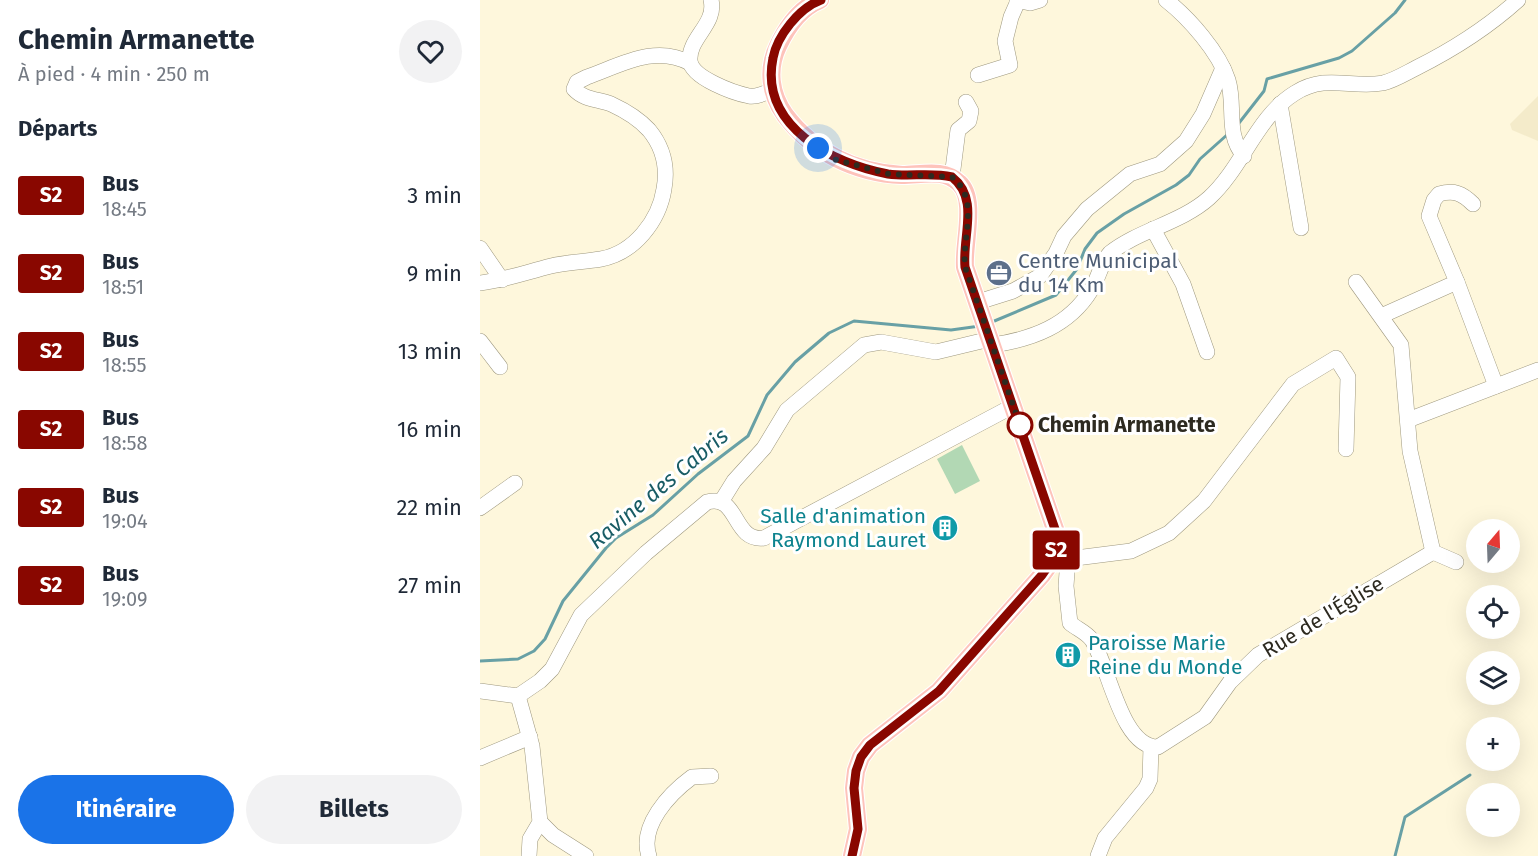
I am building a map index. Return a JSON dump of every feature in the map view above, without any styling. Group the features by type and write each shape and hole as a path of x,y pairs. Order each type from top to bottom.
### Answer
{"main road":[{"path":"820,0 799,14 785,32 773,57 771,90 783,112 802,137 833,159 889,174 952,177 965,190 967,227 965,267 1056,532 1061,558 1042,575 939,691 870,745 861,757 854,788 858,829 852,856"}],"street":[{"path":"690,63 695,41 711,15 711,0"},
{"path":"978,75 1010,65 1005,41 1018,1 1040,0"},
{"path":"1166,0 1193,23 1223,68 1228,81 1232,138 1234,145 1244,156"},
{"path":"721,501 734,481 764,448 787,410 864,345 881,342 936,352 991,340 1041,333 1063,320 1091,291 1104,260 1110,253 1207,200 1224,184 1268,117 1280,104 1309,86 1323,82 1376,84 1397,78 1455,48 1498,19 1518,0"},
{"path":"480,283 502,280 549,267 602,259 621,251 640,238 654,220 663,197 667,173 661,146 647,128 630,114 610,104 579,95 574,89 577,82 654,54 670,55 690,63 698,75 750,96 763,95 771,90"},
{"path":"979,305 1013,291 1040,276 1056,253 1064,236 1087,209 1130,174 1160,164 1185,141 1203,114 1223,68"},
{"path":"952,177 958,130 969,121 971,111 966,102"},
{"path":"1280,104 1301,228"},
{"path":"1473,204 1464,195 1449,192 1439,194 1430,208 1429,216 1457,282 1496,386"},
{"path":"1153,229 1183,284 1207,352"},
{"path":"480,249 502,280"},
{"path":"1356,282 1401,345 1410,451 1433,552 1455,562"},
{"path":"1381,316 1457,282"},
{"path":"480,341 500,367"},
{"path":"1098,856 1105,838 1146,788 1151,747 1138,740 1121,710 1092,641 1070,623 1061,558 1131,551 1168,533 1204,501 1293,384 1336,358 1348,377 1346,449"},
{"path":"1408,420 1538,370"},
{"path":"480,691 518,696 540,681 552,669 581,615 646,552 701,505 714,500 721,501 730,509 742,532 752,538 764,538 1014,406"},
{"path":"480,508 515,483"},
{"name":"Rue de l'Église","path":"1151,747 1165,745 1205,717 1230,682 1258,654 1433,552"},
{"path":"518,696 530,737 540,822 530,839 530,856"},
{"path":"480,758 530,737"},
{"path":"649,856 645,843 646,834 663,806 692,777 711,776"},
{"path":"540,822 553,835 586,856"}],"shaded area":[{"path":"1538,96 1538,141 1512,130 1510,124"}],"green space":[{"path":"962,445 980,481 955,494 937,459"}],"waterway":[{"name":"Ravine des Cabris","path":"1239,123 1264,91 1267,79 1339,58 1352,51 1395,13 1405,0"},
{"name":"Ravine des Cabris","path":"992,322 1056,295 1077,269 1085,249 1097,233 1124,214 1176,185 1189,175 1200,159 1228,134"},
{"name":"Ravine des Cabris","path":"480,661 518,659 534,651 545,639 563,601 606,548 616,538 653,515 698,474 748,436 767,395 795,362 829,333 854,321 951,330 980,326"},
{"path":"1395,856 1405,817 1470,775"}],"bus line":[{"name":"S2","path":"821,0 799,14 785,32 773,57 771,90 783,112 802,137 833,159 889,174 942,174 952,177 965,190 968,201 965,267 1056,532 1054,558 1042,575 939,691 870,745 861,757 854,788 858,829 856,847 852,856"}],"place":[{"name":"Centre Municipal du 14 Km","path":"999,273"},
{"name":"Chemin Armanette","path":"1020,425"},
{"name":"Salle d'animation Raymond Lauret","path":"945,528"},
{"name":"Paroisse Marie Reine du Monde","path":"1068,655"}],"route":[{"path":"818,148 833,159 862,168 889,174 942,174 960,183 968,201 965,267 1020,425"}]}
